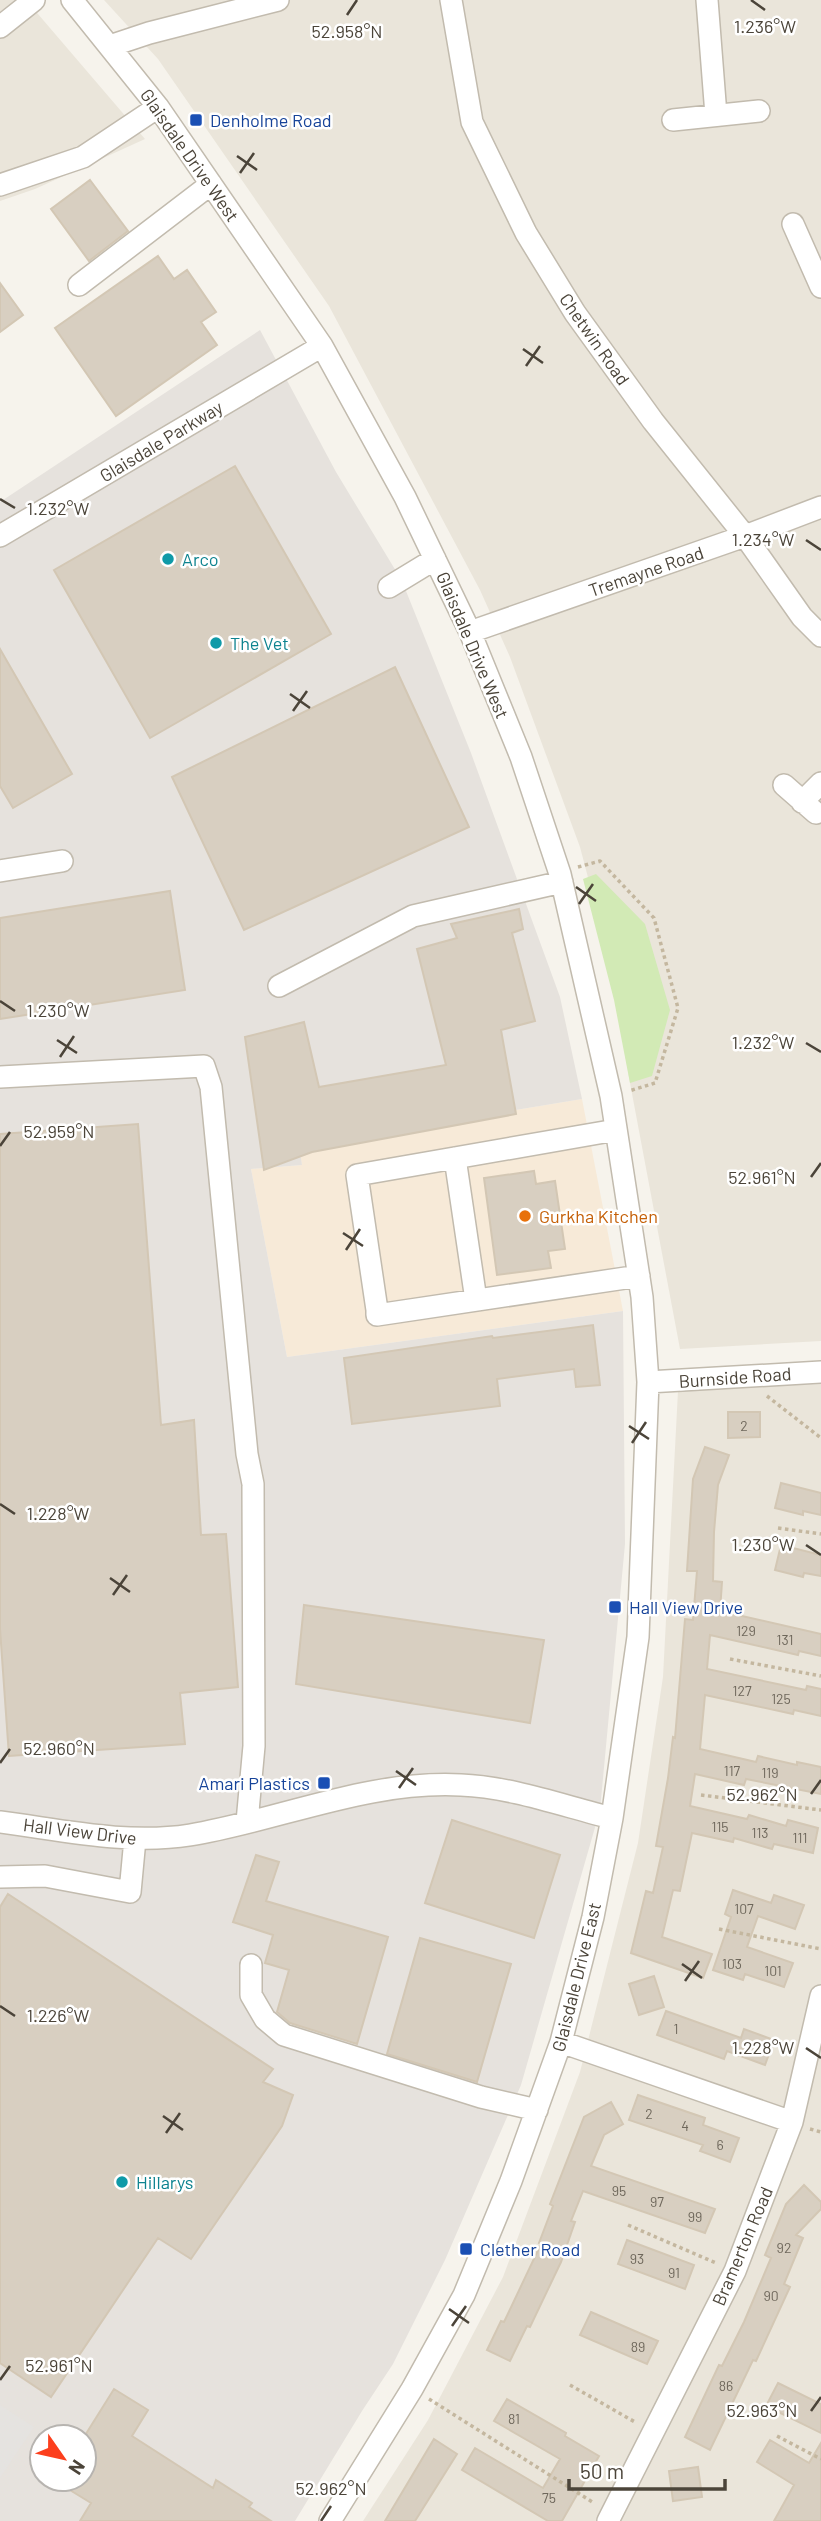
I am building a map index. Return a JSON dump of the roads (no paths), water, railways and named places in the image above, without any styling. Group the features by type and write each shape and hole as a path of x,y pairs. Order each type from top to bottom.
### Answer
{"street":[{"path":"0,27 34,0"},
{"name":"Glaisdale Drive West","path":"72,0 158,107 322,346 405,497 470,632 521,757 561,878 611,1096 639,1276 648,1382"},
{"path":"110,46 149,33 278,0"},
{"name":"Chetwin Road","path":"451,0 472,122 526,233 575,313 653,421 745,536 802,617 821,636"},
{"path":"707,0 716,115"},
{"path":"0,185 83,157 158,107"},
{"path":"673,120 759,111"},
{"path":"79,285 211,184"},
{"path":"793,224 821,287"},
{"name":"Glaisdale Parkway","path":"0,536 322,346"},
{"name":"Tremayne Road","path":"470,632 821,507"},
{"path":"389,587 435,559"},
{"path":"784,785 809,807 821,783"},
{"path":"0,871 62,862"},
{"path":"279,986 414,916 561,878"},
{"path":"0,1077 204,1066 211,1087 247,1454 253,1484 254,1746 247,1822"},
{"path":"616,1130 357,1175 377,1315 639,1276"},
{"path":"455,1158 476,1300"},
{"name":"Burnside Road","path":"648,1382 821,1371"},
{"name":"Glaisdale Drive East","path":"330,2521 412,2389 464,2295 511,2181 561,2042 593,1917 612,1818 638,1637 648,1382"},
{"name":"Hall View Drive","path":"0,1822 135,1839 189,1835 349,1797 412,1787 462,1785 510,1793 612,1818"},
{"path":"0,1877 46,1876 130,1892 135,1839"},
{"path":"251,1965 251,1995 265,2018 284,2035 481,2097 537,2110"},
{"name":"Bramerton Road","path":"610,2518 735,2271 792,2123 821,1996"},
{"path":"561,2042 792,2123"}],"place":[{"name":"Denholme Road","path":"196,120"},
{"name":"Arco","path":"168,559"},
{"name":"The Vet","path":"216,643"},
{"name":"Gurkha Kitchen","path":"525,1216"},
{"name":"Hall View Drive","path":"615,1607"},
{"name":"Amari Plastics","path":"324,1783"},
{"name":"Hillarys","path":"122,2182"},
{"name":"Clether Road","path":"466,2249"}]}
